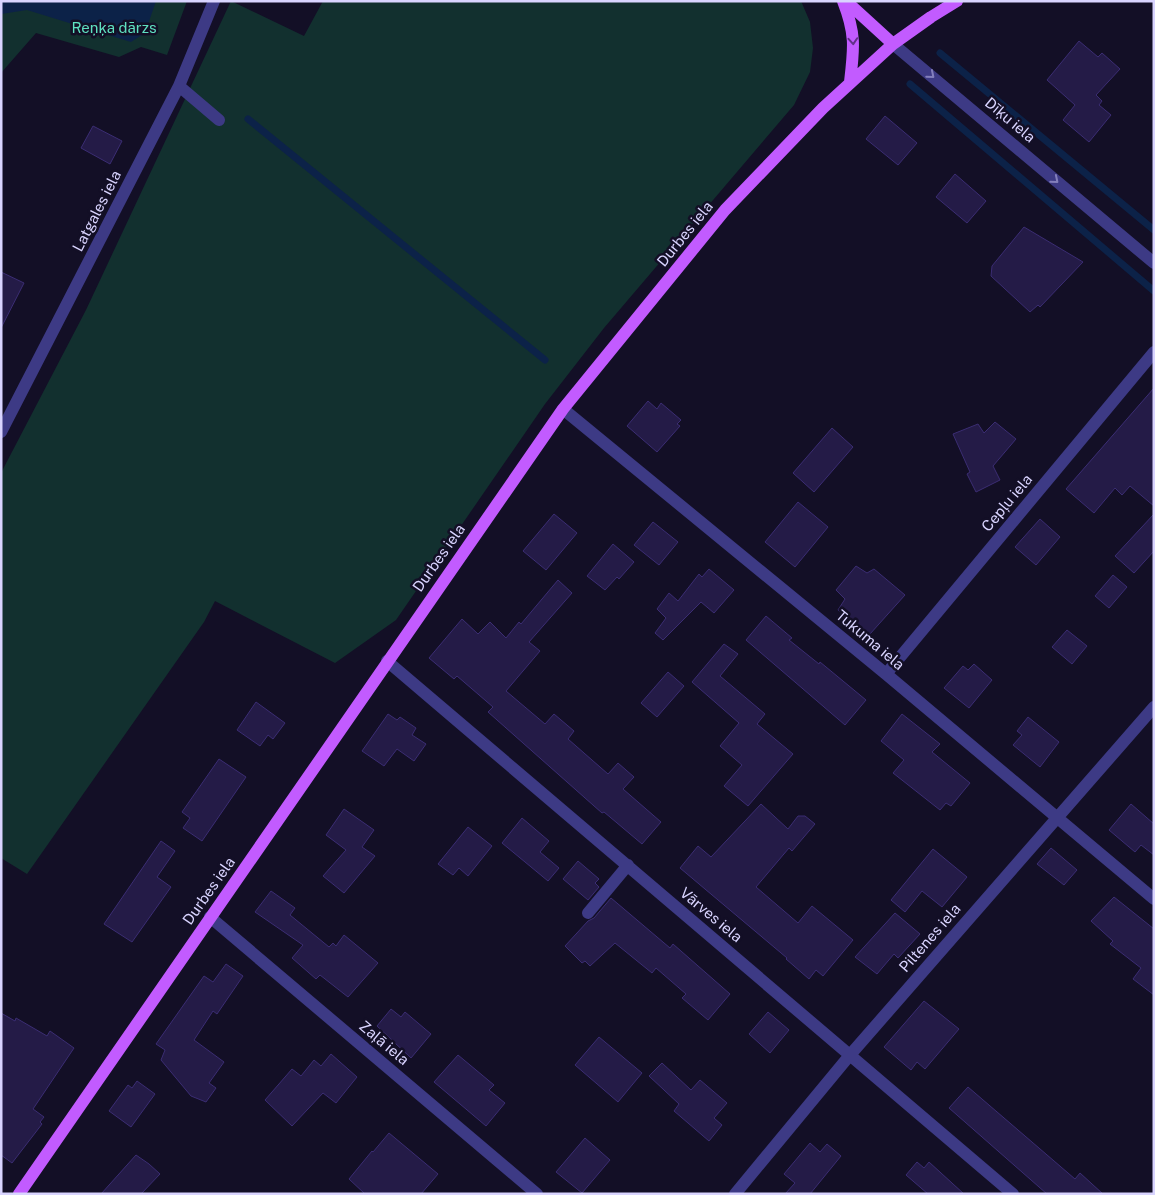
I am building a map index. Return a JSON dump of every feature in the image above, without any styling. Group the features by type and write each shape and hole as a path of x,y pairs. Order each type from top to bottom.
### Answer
{"main road":[{"name":"Dīķu iela","path":"845,1 893,44"},
{"name":"Dīķu iela","path":"845,1 851,22 854,44 850,82"},
{"name":"Durbes iela","path":"19,1194 563,409 725,210 823,108 893,44 956,1"}],"street":[{"name":"Latgales iela","path":"1,432 179,86 214,1"},
{"name":"Dīķu iela","path":"893,44 1154,263"},
{"path":"179,86 219,120"},
{"name":"Cepļu iela","path":"886,674 1154,352"},
{"name":"Tukuma iela","path":"563,409 886,674 1154,899"},
{"name":"Vārves iela","path":"387,661 1013,1194"},
{"name":"Piltenes iela","path":"735,1194 850,1055 1154,707"},
{"path":"588,914 628,865"},
{"name":"Zaļā iela","path":"210,917 537,1194"}],"green space":[{"name":"Reņķa dārzs","path":"1,1 187,1 167,55 141,47 119,57 36,33 1,73"},
{"path":"231,1 304,36 323,1 801,1 810,22 813,48 810,72 794,105 604,328 545,404 396,620 335,663 215,601 204,622 27,874 1,858 1,473 86,310"}],"water":[{"path":"1,1 156,1 145,33 131,42 27,10 1,14"}],"building":[{"path":"1079,41 1098,57 1102,53 1120,69 1096,95 1102,101 1099,105 1111,115 1089,142 1063,120 1075,105 1047,80"},
{"path":"885,116 917,143 898,165 866,139"},
{"path":"93,126 122,141 110,164 81,148"},
{"path":"955,174 986,201 967,223 936,197"},
{"path":"1024,227 1083,262 1040,307 1038,305 1030,312 991,276 992,266"},
{"path":"1,272 24,283 1,328"},
{"path":"1154,388 1154,506 1130,486 1122,495 1115,488 1094,513 1066,489"},
{"path":"648,401 657,409 661,403 681,420 677,424 680,426 657,452 627,426"},
{"path":"995,422 1016,439 993,466 1000,480 976,492 967,474 970,472 953,434 978,424 984,433"},
{"path":"832,428 853,447 814,492 793,473"},
{"path":"798,502 828,527 795,567 765,542"},
{"path":"554,514 577,533 546,570 523,551"},
{"path":"1154,514 1154,551 1134,573 1115,556"},
{"path":"1040,519 1060,537 1036,565 1015,547"},
{"path":"653,522 678,542 659,565 634,545"},
{"path":"613,544 634,562 619,579 617,577 605,590 587,576"},
{"path":"856,566 867,573 874,569 905,595 870,634 838,610 845,599 836,590"},
{"path":"709,569 734,590 714,613 701,602 663,640 655,633 666,618 657,609 669,593 678,601 699,574 702,577"},
{"path":"1113,575 1127,587 1109,608 1095,596"},
{"path":"558,580 572,593 529,642 540,651 506,691 545,724 554,714 574,731 568,739 608,774 618,763 634,777 623,789 661,822 642,844 604,812 602,813 488,712 493,707 457,676 454,679 429,658 462,619 478,634 490,622 506,638 519,622 521,624"},
{"path":"766,616 792,638 789,640 819,664 820,662 866,700 845,725 746,640"},
{"path":"1067,630 1087,646 1072,664 1052,647"},
{"path":"724,644 738,654 720,676 765,714 757,724 793,754 748,806 724,786 742,765 720,746 739,723 692,682"},
{"path":"974,664 992,680 969,708 944,688 963,666 968,670"},
{"path":"668,672 684,686 657,717 641,703"},
{"path":"256,702 285,723 273,739 268,735 260,746 237,730"},
{"path":"388,714 397,720 400,717 416,728 412,735 426,744 414,761 397,749 384,766 362,751"},
{"path":"902,714 940,744 932,752 970,783 951,806 946,803 940,810 893,773 904,760 881,741"},
{"path":"1028,717 1059,742 1040,767 1013,745 1022,735 1017,731"},
{"path":"219,759 246,777 202,841 183,828 190,818 182,812"},
{"path":"761,804 788,829 798,816 805,816 815,824 792,851 789,848 756,887 798,923 812,906 853,940 823,976 816,970 809,979 787,958 680,868 698,846 711,857"},
{"path":"1131,804 1154,824 1154,855 1141,845 1135,852 1109,830"},
{"path":"344,809 374,830 362,847 375,856 344,893 323,876 346,850 326,835"},
{"path":"522,818 549,841 540,852 559,868 548,881 502,843"},
{"path":"468,827 492,846 468,876 459,868 453,875 438,864"},
{"path":"161,841 175,851 157,877 171,887 132,942 104,924"},
{"path":"1051,848 1077,870 1064,885 1037,864"},
{"path":"933,849 967,877 942,907 922,891 905,912 891,900"},
{"path":"578,861 599,879 595,883 599,887 588,900 563,879"},
{"path":"271,891 295,908 290,915 329,947 333,943 336,946 344,935 378,963 348,997 320,975 316,979 292,958 303,945 255,912"},
{"path":"1114,897 1154,929 1154,995 1133,979 1141,968 1110,944 1113,941 1091,921"},
{"path":"611,898 670,948 673,944 730,994 708,1020 682,998 686,994 656,968 652,973 615,943 590,966 585,961 582,963 565,946 588,921 594,918"},
{"path":"895,913 920,934 898,958 894,954 877,974 855,957"},
{"path":"226,964 243,976 217,1014 213,1011 194,1040 224,1062 209,1083 216,1088 206,1102 191,1096 161,1060 165,1050 156,1044 204,976 213,982"},
{"path":"924,1001 959,1029 925,1069 917,1062 911,1070 884,1047"},
{"path":"391,1009 401,1017 405,1012 431,1034 411,1058 377,1026"},
{"path":"768,1012 789,1030 770,1053 749,1034"},
{"path":"1,1013 15,1021 16,1018 47,1036 50,1031 74,1048 33,1109 44,1117 40,1122 42,1124 12,1163 1,1155"},
{"path":"599,1037 642,1073 618,1102 575,1065"},
{"path":"331,1054 357,1077 336,1103 323,1093 292,1126 265,1100 292,1069 301,1076 314,1060 321,1066"},
{"path":"458,1055 494,1085 489,1090 505,1103 486,1126 434,1082"},
{"path":"662,1063 691,1090 700,1080 727,1103 714,1118 722,1125 709,1141 674,1111 679,1104 649,1076"},
{"path":"137,1081 155,1094 131,1127 109,1111 128,1085 132,1088"},
{"path":"968,1087 1075,1179 1080,1173 1103,1194 1047,1194 949,1108"},
{"path":"389,1133 438,1174 421,1194 365,1194 349,1179"},
{"path":"585,1138 610,1160 582,1193 556,1172"},
{"path":"810,1143 820,1152 827,1144 841,1156 810,1194 785,1194 795,1183 784,1174"},
{"path":"136,1155 160,1174 141,1194 101,1194"},
{"path":"917,1162 924,1168 929,1162 964,1194 928,1194 906,1175"}],"waterway":[{"path":"940,53 1154,230"},
{"path":"910,84 1154,291"},
{"path":"248,119 545,360"}]}
